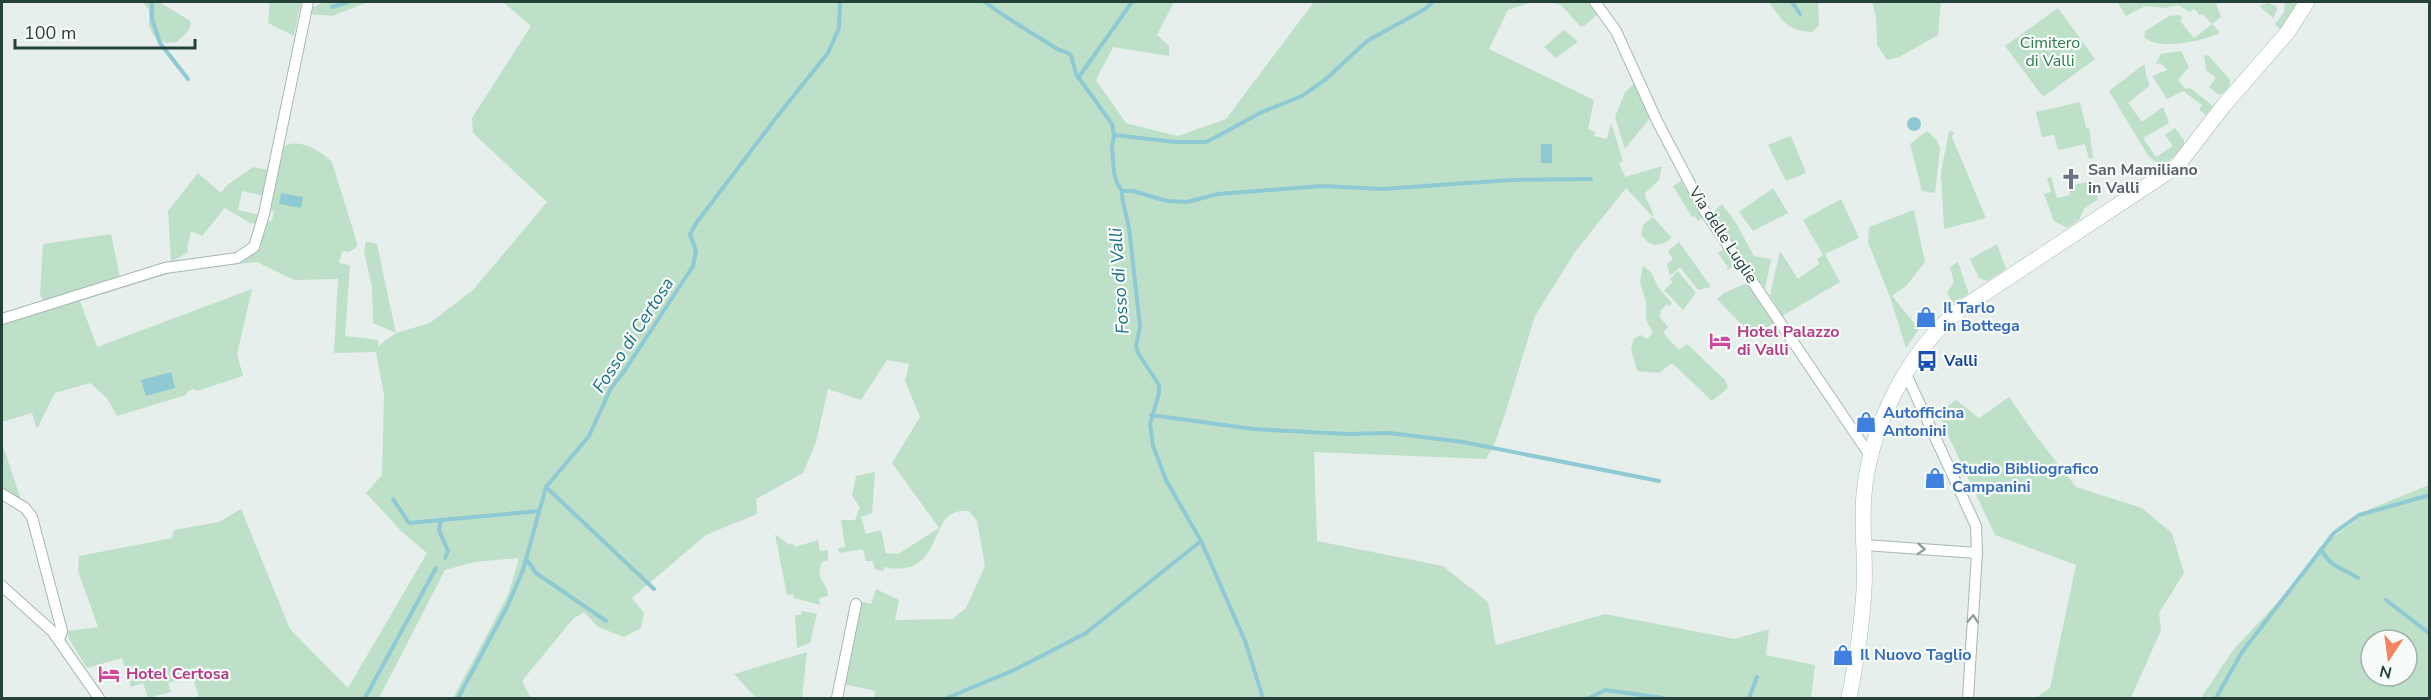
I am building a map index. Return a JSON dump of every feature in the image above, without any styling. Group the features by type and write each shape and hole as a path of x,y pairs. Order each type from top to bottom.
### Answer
{"main road":[{"path":"1849,699 1862,618 1864,498 1871,457 1892,399 1905,372 1927,342 1956,314 2177,166 2287,33 2307,2"}],"street":[{"path":"2,319 165,268 237,258 254,247 264,214 308,2"},
{"name":"Via delle Luglie","path":"1595,2 1616,31 1657,121 1704,210 1871,457"},
{"path":"1905,372 1977,529 1968,699"},
{"path":"2,494 25,508 32,517 62,631 59,640"},
{"path":"1865,545 1977,553"},
{"path":"2,586 22,602 59,640 99,699"},
{"path":"837,699 856,604"}],"green space":[{"path":"156,1 175,11 191,22 189,30 177,42 166,43 154,36 149,26 149,10 143,2"},
{"path":"270,2 301,2 294,36 268,23"},
{"path":"324,2 368,2 332,16 310,14 312,8"},
{"path":"503,2 1174,2 1157,35 1169,46 1169,56 1113,47 1096,80 1126,123 1178,136 1226,119 1314,2 1532,2 1508,10 1489,49 1594,100 1588,129 1595,132 1594,136 1607,139 1611,123 1623,161 1619,163 1625,177 1662,166 1659,180 1645,193 1653,217 1626,188 1575,252 1535,316 1506,411 1495,443 1486,459 1314,452 1317,541 1443,566 1488,602 1496,645 1605,614 1735,639 1769,629 1766,655 1815,665 1811,698 874,698 875,691 844,684 860,601 871,604 876,589 899,600 895,620 953,619 966,608 985,566 977,521 969,511 955,512 946,519 928,553 918,563 904,568 884,567 883,571 875,569 873,561 866,561 863,549 839,553 838,548 845,547 841,520 855,520 860,507 852,496 856,476 875,472 872,513 861,517 866,534 881,530 886,553 898,554 939,528 892,463 920,417 905,381 909,364 887,360 861,400 828,389 816,442 803,473 756,499 757,514 706,535 632,598 644,613 641,628 624,637 598,627 584,612 573,619 522,681 531,698 453,698 508,595 519,558 474,562 445,570 379,698 199,698 192,675 168,683 171,692 148,698 143,683 131,687 122,658 87,668 69,639 67,631 98,627 78,571 79,556 172,538 174,530 219,522 241,509 290,629 348,688 427,553 401,531 366,493 382,475 384,395 376,352 334,353 338,279 294,280 257,262 178,271 80,301 97,347 252,289 237,354 243,376 197,391 193,389 186,395 117,416 107,398 90,383 55,393 37,429 32,413 2,422 2,323 180,267 237,260 266,223 272,220 274,212 269,208 282,148 302,144 322,153 332,162 358,246 349,252 342,251 339,263 350,265 345,336 378,340 378,346 396,333 430,323 473,290 547,202 473,133 472,118 531,26"},
{"path":"1551,2 1588,2 1597,15 1584,26 1580,26 1561,5"},
{"path":"1769,2 1818,2 1819,25 1813,32 1798,30 1782,20"},
{"path":"1872,2 1941,2 1938,35 1899,57 1887,60 1877,45 1876,17"},
{"path":"2117,2 2223,2 2216,4 2221,17 2212,24 2203,14 2200,15 2194,9 2190,12 2178,5 2165,8 2145,6 2126,16"},
{"path":"2285,2 2297,2 2281,30 2275,24 2284,12"},
{"path":"2268,3 2276,6 2277,10 2273,18 2259,6"},
{"name":"Cimitero di Valli","path":"2058,8 2095,59 2043,97 2005,46"},
{"path":"2180,15 2182,18 2180,21 2194,38 2212,24 2220,33 2203,39 2170,44 2151,41 2144,37 2145,31 2169,16"},
{"path":"1564,30 1578,42 1556,58 1544,47"},
{"path":"2181,51 2189,67 2178,80 2186,89 2190,88 2213,106 2206,115 2199,110 2202,105 2183,91 2167,99 2152,76 2167,70 2161,63 2156,64 2161,54"},
{"path":"2204,55 2209,56 2230,80 2230,86 2222,94 2218,94 2209,87 2216,78 2206,70"},
{"path":"2145,65 2150,85 2128,103 2142,122 2163,107 2169,123 2143,138 2156,157 2173,146 2165,135 2175,128 2184,140 2184,147 2163,166 2149,157 2109,91"},
{"path":"1634,84 1650,118 1625,149 1615,117 1625,92"},
{"path":"2080,102 2086,128 2089,127 2093,158 2089,159 2085,144 2058,150 2054,135 2042,137 2036,112"},
{"path":"1927,131 1936,139 1940,148 1935,193 1922,191 1910,144"},
{"path":"1949,131 1954,132 1952,137 1986,218 1944,229 1941,172"},
{"path":"1791,136 1806,173 1786,181 1768,145"},
{"path":"253,167 268,170 263,196 242,191 238,210 259,215 257,224 250,223 225,208 202,236 191,231 188,252 171,262 168,211 198,173 221,193 226,186"},
{"path":"2051,177 2057,198 2070,195 2069,186 2091,181 2098,199 2084,209 2079,220 2067,228 2054,221 2044,194 2051,192 2047,178"},
{"path":"1681,181 1703,217 1698,221 1695,216 1692,217 1673,186"},
{"path":"1773,188 1788,213 1753,231 1739,212"},
{"path":"1841,199 1859,238 1825,254 1840,282 1782,316 1770,295 1780,251 1798,279 1819,264 1817,259 1823,255 1803,220"},
{"path":"1722,204 1736,223 1754,256 1771,259 1765,289 1712,213"},
{"path":"1914,210 1925,262 1907,285 1892,296 1919,329 1906,348 1890,297 1868,242 1869,227"},
{"path":"1653,217 1672,238 1655,245 1644,239 1641,234 1643,225"},
{"path":"111,234 120,278 44,302 40,294 43,244"},
{"path":"366,241 377,244 396,333 373,323 372,287 364,252"},
{"path":"1679,242 1711,287 1698,290 1680,267 1670,276 1667,264 1673,259 1668,251"},
{"path":"1997,244 2006,269 1987,281 1979,278 1970,259"},
{"path":"1726,247 1738,264 1727,270 1728,267 1718,253"},
{"path":"1958,262 1968,294 1953,303 1947,293 1954,282 1950,267"},
{"path":"1643,266 1651,272 1658,287 1672,303 1669,307 1667,304 1660,311 1659,316 1668,327 1663,333 1679,350 1687,344 1725,380 1728,388 1712,401 1672,363 1659,373 1637,371 1631,349 1634,338 1641,335 1647,339 1653,333 1646,320 1646,302 1640,282"},
{"path":"1678,271 1696,293 1683,310 1664,290 1673,282 1670,279"},
{"path":"1749,282 1776,321 1755,338 1717,299 1724,293"},
{"path":"2009,397 2076,487 2142,508 2172,533 2184,573 2159,613 2161,630 2131,698 2036,698 2050,688 2076,565 1995,535 1938,414 1956,400 1979,418"},
{"path":"2,448 4,449 22,503 2,490"},
{"path":"2429,485 2429,698 2201,698 2233,650 2292,587 2330,540 2370,509"},
{"path":"775,534 789,545 793,543 795,547 818,540 820,551 828,550 828,560 822,562 820,577 828,596 819,598 820,605 794,598 793,594 787,595"},
{"path":"802,611 817,614 810,643 797,648 795,615 801,615"},
{"path":"807,652 802,698 756,698 734,674"}],"water":[{"path":"1911,117 1917,117 1921,124 1917,131 1911,131 1907,127 1907,121"},
{"path":"1541,144 1552,144 1552,163 1541,163"},
{"path":"281,193 303,197 301,208 279,204"},
{"path":"171,372 175,388 146,396 141,380"}],"waterway":[{"path":"152,2 152,19 160,43 188,79"},
{"path":"332,7 348,2"},
{"name":"Fosso di Certosa","path":"458,698 507,607 523,570 546,487 589,436 611,388 693,266 696,251 690,234 697,222 828,53 839,28 840,2"},
{"name":"Fosso di Valli","path":"985,2 1010,20 1071,55 1076,74 1112,124 1114,173 1122,191 1129,228 1140,326 1136,346 1138,353 1159,385 1150,424 1153,446 1166,480 1201,541 1245,641 1263,698"},
{"path":"1078,78 1132,2"},
{"path":"1114,135 1176,142 1206,142 1262,112 1302,96 1326,79 1367,41 1425,9 1433,2"},
{"path":"1792,2 1800,14"},
{"path":"1122,191 1133,191 1167,201 1187,202 1218,194 1322,186 1382,189 1511,180 1591,179"},
{"path":"1151,415 1253,429 1347,434 1390,433 1463,442 1659,481"},
{"path":"546,487 654,589"},
{"path":"2216,698 2242,652 2334,533 2359,515 2430,495"},
{"path":"393,499 409,523 441,520"},
{"path":"445,558 448,551 439,530 441,520 539,511"},
{"path":"947,698 1014,670 1086,633 1201,541"},
{"path":"2321,549 2333,564 2358,578"},
{"path":"527,560 536,573 606,621"},
{"path":"365,698 436,568"},
{"path":"2386,600 2430,634"},
{"path":"1749,698 1757,677"},
{"path":"1589,698 1605,690 1663,698"}],"place":[{"name":"San Mamiliano in Valli","path":"2071,179"},
{"name":"Il Tarlo in Bottega","path":"1926,317"},
{"name":"Hotel Palazzo di Valli","path":"1720,341"},
{"name":"Valli","path":"1927,361"},
{"name":"Autofficina Antonini","path":"1866,422"},
{"name":"Studio Bibliografico Campanini","path":"1935,478"},
{"name":"Il Nuovo Taglio","path":"1843,655"},
{"name":"Hotel Certosa","path":"109,674"}]}
